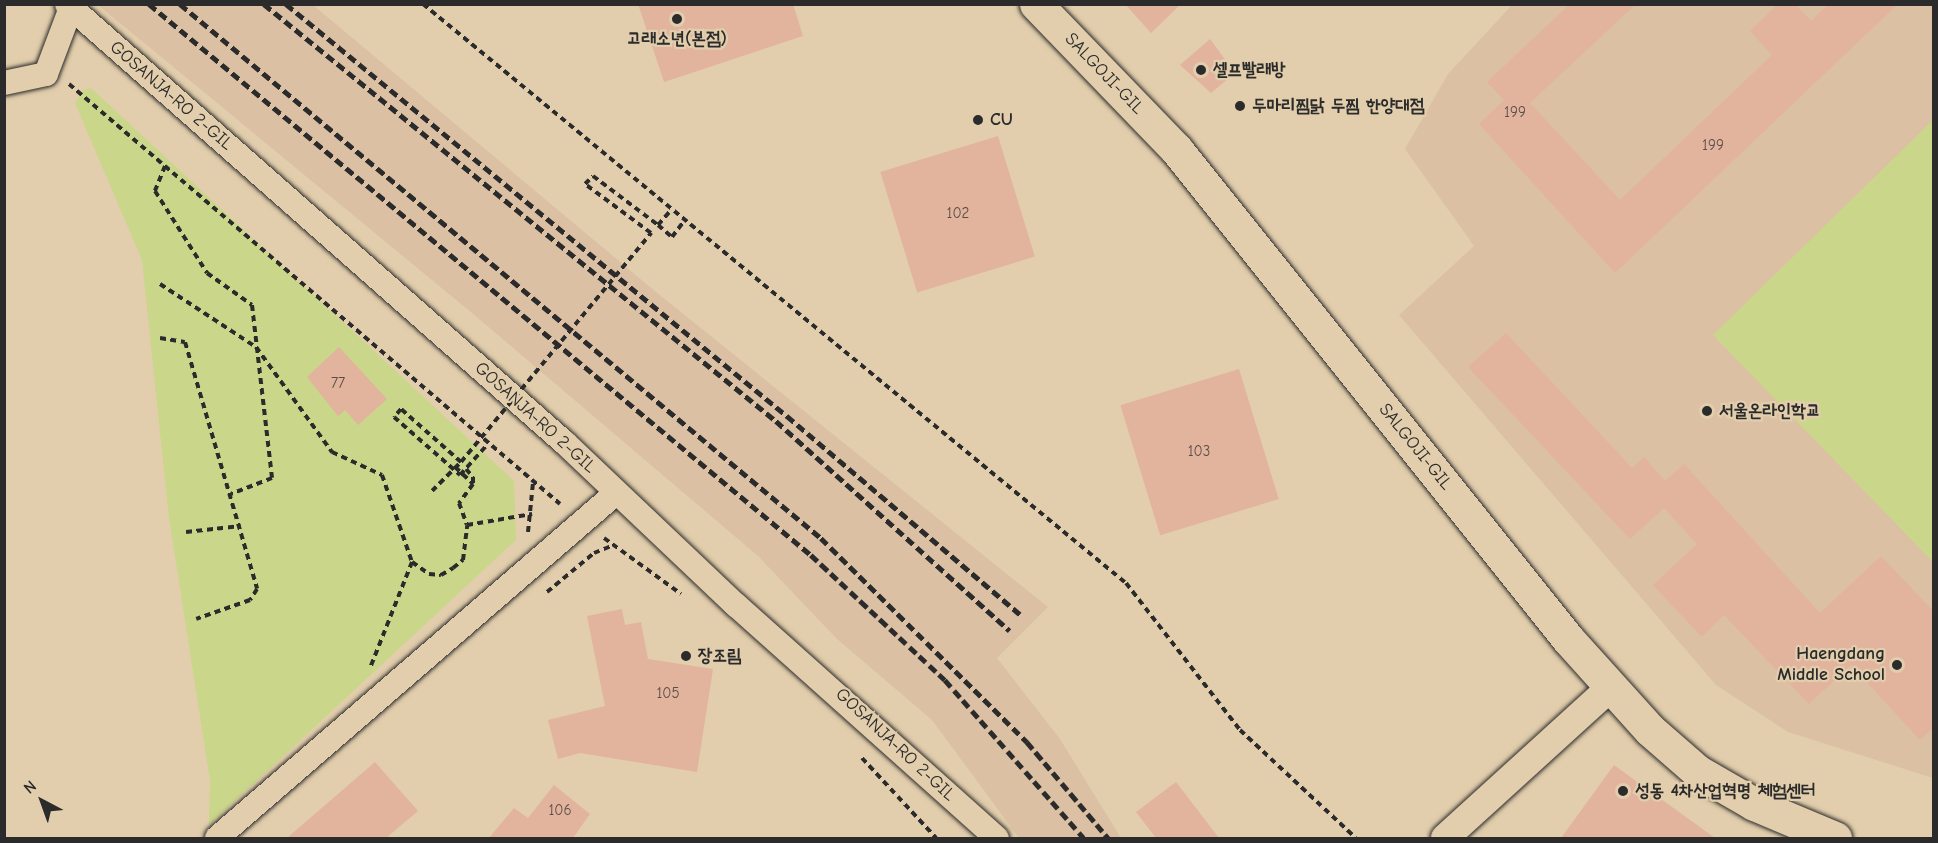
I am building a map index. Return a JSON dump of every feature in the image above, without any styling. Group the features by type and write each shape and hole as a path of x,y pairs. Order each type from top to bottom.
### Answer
{"main road":[{"name":"SALGOJI-GIL","path":"1036,4 1176,148 1568,639 1650,730 1697,771 1754,804 1834,838"}],"street":[{"path":"4,83 46,74 69,6"},
{"name":"GOSANJA-RO 2-GIL","path":"69,6 565,444 616,493 997,838"},
{"path":"217,838 616,493"},
{"path":"1445,838 1611,687"}],"path":[{"path":"423,4 607,152 684,221 1126,583 1240,730 1356,838"},
{"path":"79,92 487,445 533,482"},
{"path":"165,165 155,191 207,273 252,305 272,478 231,494"},
{"path":"432,491 461,462 651,233 585,184 593,176 672,237 684,221"},
{"path":"658,225 671,210"},
{"path":"160,284 256,347 332,452 382,475 412,562 429,574 441,575 463,560 467,525 459,503 473,484 473,477 466,468"},
{"path":"160,338 184,342 231,494 257,588 250,600 196,619"},
{"path":"461,462 401,409 394,417 460,475 487,445"},
{"path":"455,467 473,484"},
{"path":"467,525 532,514"},
{"path":"186,532 240,526"},
{"path":"614,545 687,598"},
{"path":"368,673 412,562"},
{"path":"861,756 936,838"}],"shaded area":[{"path":"98,5 313,5 656,292 1048,607 997,658 1060,739 1121,838 1019,838 932,720 837,639 758,556 472,313"},
{"name":"서울온라인학교","path":"1512,5 1933,5 1933,778 1788,732 1716,685 1399,315 1474,246 1405,149 1448,74"}],"green space":[{"path":"91,88 514,481 516,540 209,825 210,780 169,518 142,260 75,103 83,90"},
{"path":"1933,120 1933,562 1713,335"}],"building":[{"path":"638,4 793,4 803,36 664,82"},
{"path":"1125,4 1181,4 1151,33"},
{"path":"1570,4 1636,4 1530,103 1620,200 1772,55 1750,31 1778,4 1795,4 1811,21 1829,4 1898,4 1615,273 1479,124 1504,100 1487,82"},
{"path":"1210,39 1235,73 1211,93 1180,65"},
{"path":"998,136 1035,256 917,292 880,172"},
{"path":"1506,333 1632,468 1644,457 1665,481 1684,464 1820,613 1881,556 1934,612 1934,727 1920,740 1851,665 1809,704 1724,615 1702,637 1653,585 1697,544 1664,508 1630,539 1468,367"},
{"path":"339,347 387,399 358,425 345,410 338,416 307,377"},
{"path":"1239,369 1279,499 1160,535 1120,405"},
{"path":"622,609 625,625 641,622 648,659 713,669 697,772 580,753 558,759 548,720 605,706 587,616"},
{"path":"375,762 418,811 386,838 287,838"},
{"name":"성동 4차산업혁명 체험센터","path":"1614,765 1715,838 1561,838"},
{"path":"1176,782 1219,838 1156,838 1136,812"},
{"path":"554,785 590,814 573,838 489,838 514,808 528,818"}],"railway":[{"path":"149,4 811,555 945,680 1084,838"},
{"path":"180,4 821,538 1027,742 1108,838"},
{"path":"264,4 776,421 1010,631"},
{"path":"286,4 787,416 1020,614"}],"place":[{"name":"고래소년(본점)","path":"677,19"},
{"name":"셀프빨래방","path":"1201,70"},
{"name":"두마리찜닭 두찜 한양대점","path":"1240,106"},
{"name":"CU","path":"978,120"},
{"name":"서울온라인학교","path":"1707,411"},
{"name":"장조림","path":"686,656"},
{"name":"Haengdang Middle School","path":"1897,665"},
{"name":"성동 4차산업혁명 체험센터","path":"1623,791"}]}
